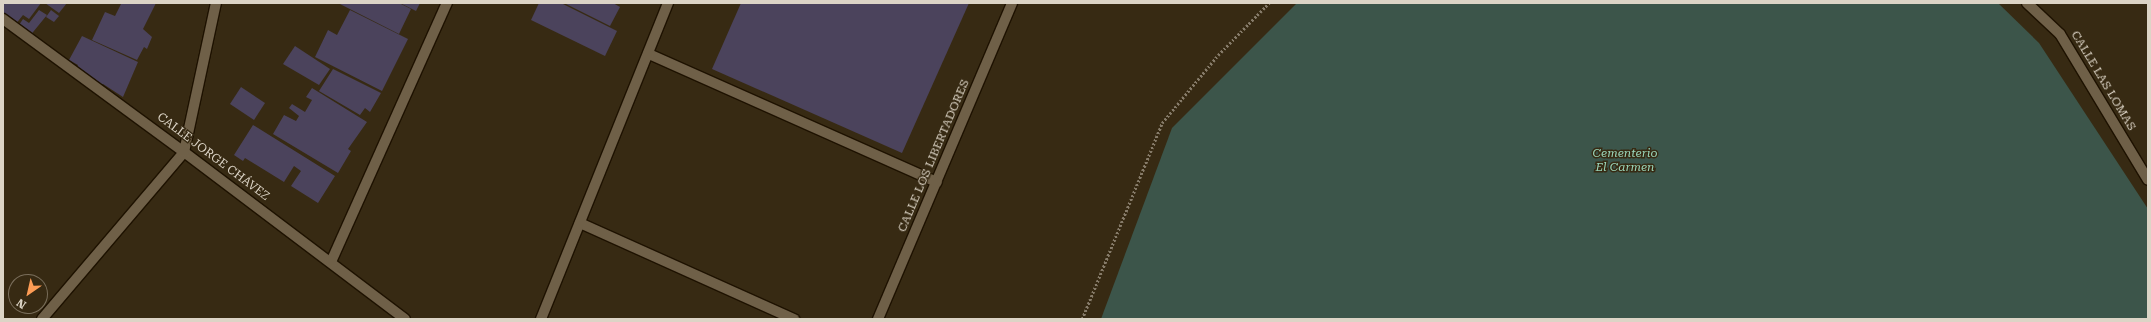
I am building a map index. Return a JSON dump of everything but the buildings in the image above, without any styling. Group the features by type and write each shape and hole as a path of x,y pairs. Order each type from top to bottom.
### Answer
{"street":[{"path":"42,319 184,152 216,3"},
{"path":"331,262 447,3"},
{"path":"541,319 649,54 668,3"},
{"name":"CALLE LOS LIBERTADORES","path":"878,319 1012,3"},
{"name":"CALLE LAS LOMAS","path":"2027,3 2060,34 2148,180"},
{"name":"CALLE JORGE CHÁVEZ","path":"3,19 331,262 392,315 405,319"},
{"path":"649,54 937,182"},
{"path":"580,223 794,319"}],"path":[{"path":"1082,319 1162,123 1218,55 1269,3"}],"green space":[{"name":"Cementerio El Carmen","path":"1297,3 1998,3 2039,43 2148,209 2148,319 1101,319 1172,128"}]}
